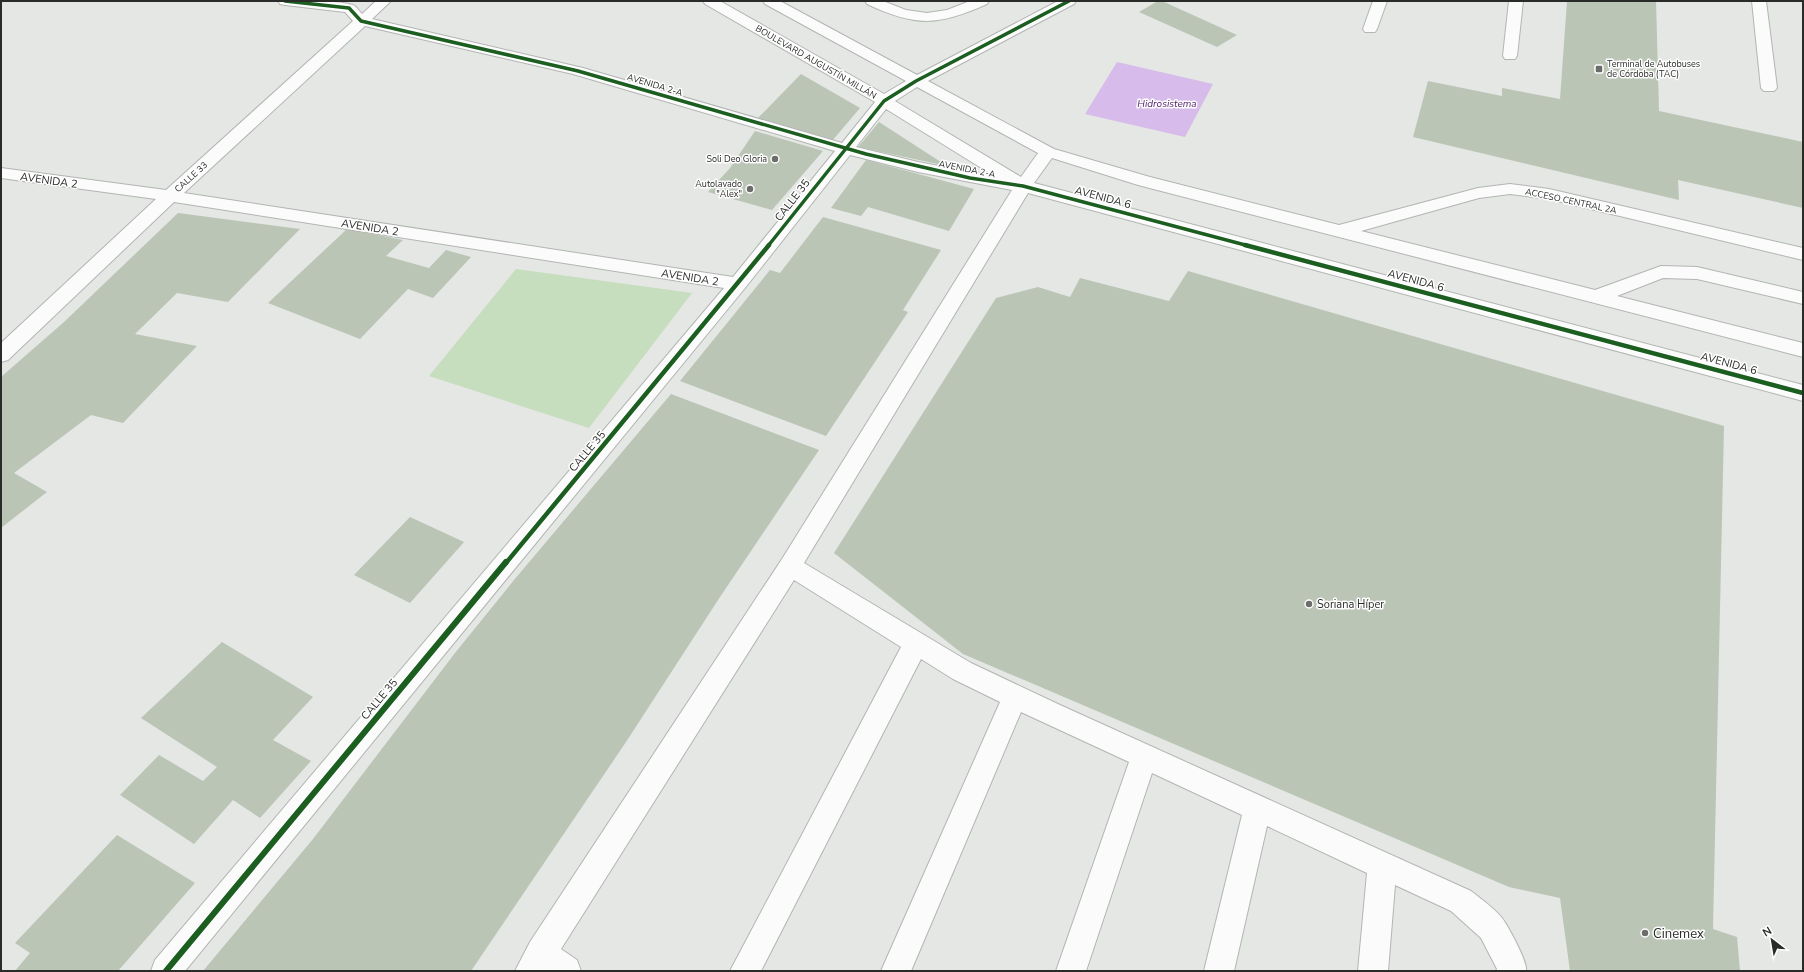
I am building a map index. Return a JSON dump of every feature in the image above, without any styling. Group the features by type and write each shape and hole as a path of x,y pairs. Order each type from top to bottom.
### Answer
{"street":[{"name":"AVENIDA 2-A","path":"285,1 349,8 361,21 607,79 844,150 979,181 1023,186"},
{"name":"CALLE 33","path":"1,355 170,196 384,1"},
{"name":"BOULEVARD AUGUSTÍN MILLÁN","path":"710,1 884,101 1023,186"},
{"path":"770,1 1048,152 1144,181 1598,296 1803,350"},
{"path":"872,1 893,12 921,18 942,17 982,1"},
{"path":"1370,29 1380,1"},
{"path":"1510,56 1516,1"},
{"path":"1759,1 1769,88"},
{"name":"CALLE 35","path":"166,971 738,284 884,101 916,81 1058,3"},
{"path":"566,971 535,962 790,566 1023,186 1048,152"},
{"name":"AVENIDA 2","path":"1,173 170,196 738,284"},
{"name":"AVENIDA 6","path":"1023,186 1803,393"},
{"name":"ACCESO CENTRAL 2A","path":"1340,230 1478,193 1510,189 1549,194 1803,254"},
{"path":"1598,296 1661,272 1697,273 1803,298"},
{"path":"790,566 962,671 1015,697 1461,901 1491,928 1512,967 1512,971"},
{"path":"745,971 916,643"},
{"path":"896,971 1015,697"},
{"path":"1071,971 1144,756"},
{"path":"1219,971 1257,808"},
{"path":"1373,971 1382,865"}],"green space":[{"path":"516,269 692,293 589,428 429,376"}],"water":[{"name":"Hidrosistema","path":"1117,62 1213,84 1185,137 1085,114"}],"building":[{"path":"1158,1 1162,1 1237,35 1217,47 1139,12"},
{"path":"1567,1 1656,1 1659,111 1803,142 1803,208 1678,180 1679,200 1413,137 1428,81 1502,96 1502,88 1560,99"},
{"path":"801,74 860,108 832,141 757,119"},
{"path":"879,122 947,166 858,147"},
{"path":"755,131 823,151 772,210 708,192 730,168"},
{"path":"866,160 974,189 949,231 868,207 861,216 831,208"},
{"path":"178,213 300,229 228,302 177,293 135,334 197,346 123,423 91,415 14,473 47,492 1,528 1,377 64,322"},
{"path":"823,217 941,250 903,310 908,312 826,436 680,381 770,270 780,273"},
{"path":"347,229 403,240 386,256 429,268 446,250 471,257 433,298 408,289 360,339 268,303"},
{"name":"Soriana Híper","path":"1188,271 1724,426 1713,929 1737,937 1740,971 1570,971 1560,898 1509,887 963,654 834,553 996,298 1038,287 1070,297 1080,278 1169,301"},
{"path":"671,394 819,450 720,597 626,742 471,971 203,971 313,839 455,653 514,580"},
{"path":"410,517 464,542 410,603 354,575"},
{"path":"222,642 313,697 273,740 311,761 260,818 233,800 194,844 120,795 159,755 203,781 217,767 141,718"},
{"path":"117,835 195,883 118,971 15,971 30,953 15,943"}],"cycle path":[{"path":"285,1 349,8 361,21 578,71 866,154 970,178 1023,186 1803,393"},
{"path":"166,971 738,284 884,101 916,81 1069,1"}],"place":[{"name":"Terminal de Autobuses de Córdoba (TAC)","path":"1599,69"},
{"name":"Soli Deo Gloria","path":"775,159"},
{"name":"Autolavado \"Alex\"","path":"750,189"},
{"name":"Soriana Híper","path":"1309,604"},
{"name":"Cinemex","path":"1645,933"}]}
